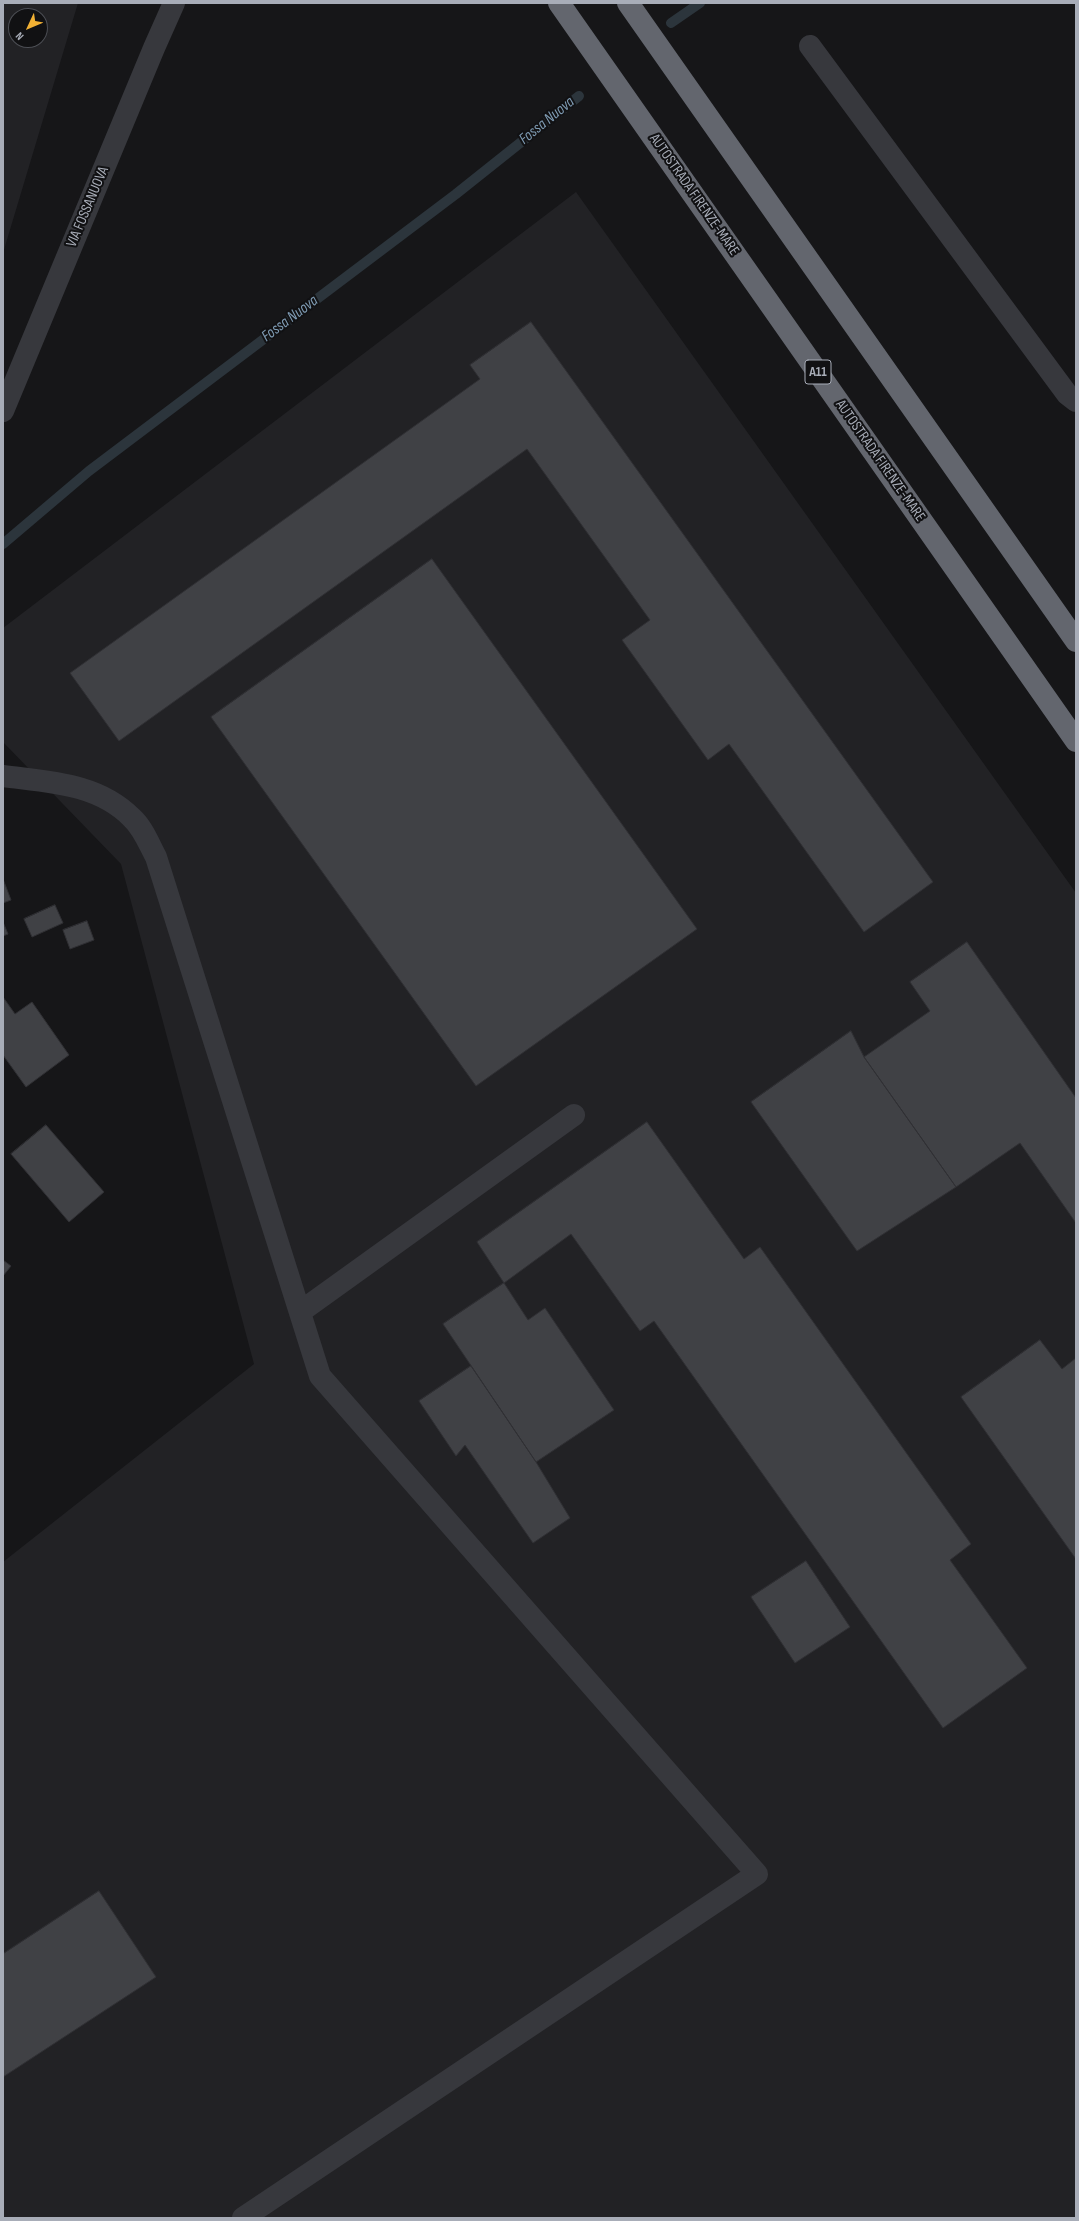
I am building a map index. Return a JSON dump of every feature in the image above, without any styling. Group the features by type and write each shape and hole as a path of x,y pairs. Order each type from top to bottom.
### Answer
{"highway":[{"name":"AUTOSTRADA FIRENZE-MARE","path":"559,3 1076,741"},
{"path":"628,3 1076,641"}],"street":[{"name":"VIA FOSSANUOVA","path":"3,411 174,3"},
{"path":"810,46 1067,394 1076,401"},
{"path":"3,776 52,782 96,793 116,805 133,818 156,857 320,1376 757,1874 243,2218"},
{"path":"300,1312 574,1115"}],"shaded area":[{"path":"3,3 78,3 3,253"},
{"path":"576,192 1076,893 1076,2218 3,2218 3,1562 254,1364 121,864 3,742 3,628"}],"building":[{"path":"531,322 933,882 864,932 729,744 708,760 622,640 650,620 527,449 119,741 70,673 480,379 470,365"},
{"path":"432,559 697,929 476,1086 211,717"},
{"path":"3,879 11,900 3,903"},
{"path":"55,905 63,923 32,937 24,919"},
{"path":"87,921 94,940 70,949 63,930"},
{"path":"3,922 8,934 3,936"},
{"path":"967,942 1076,1098 1076,1223 1020,1143 956,1187 864,1057 930,1011 910,982"},
{"path":"3,997 15,1014 32,1002 69,1055 26,1087 3,1055"},
{"path":"851,1031 864,1057 956,1187 857,1251 751,1102"},
{"path":"647,1122 744,1259 760,1247 971,1544 950,1560 1027,1668 943,1728 654,1321 640,1331 571,1234 504,1283 477,1242"},
{"path":"46,1125 104,1192 69,1222 11,1154"},
{"path":"3,1260 11,1266 3,1276"},
{"path":"504,1283 528,1320 545,1308 614,1410 536,1462 443,1324"},
{"path":"1040,1340 1062,1369 1076,1358 1076,1559 961,1397"},
{"path":"471,1366 536,1462 570,1518 533,1543 465,1445 456,1456 419,1401"},
{"path":"806,1561 850,1627 795,1663 751,1597"},
{"path":"99,1891 156,1977 3,2077 3,1954"}],"waterway":[{"name":"Fossa Nuova","path":"671,23 700,3"},
{"name":"Fossa Nuova","path":"3,544 89,471 456,194 579,96"}]}
